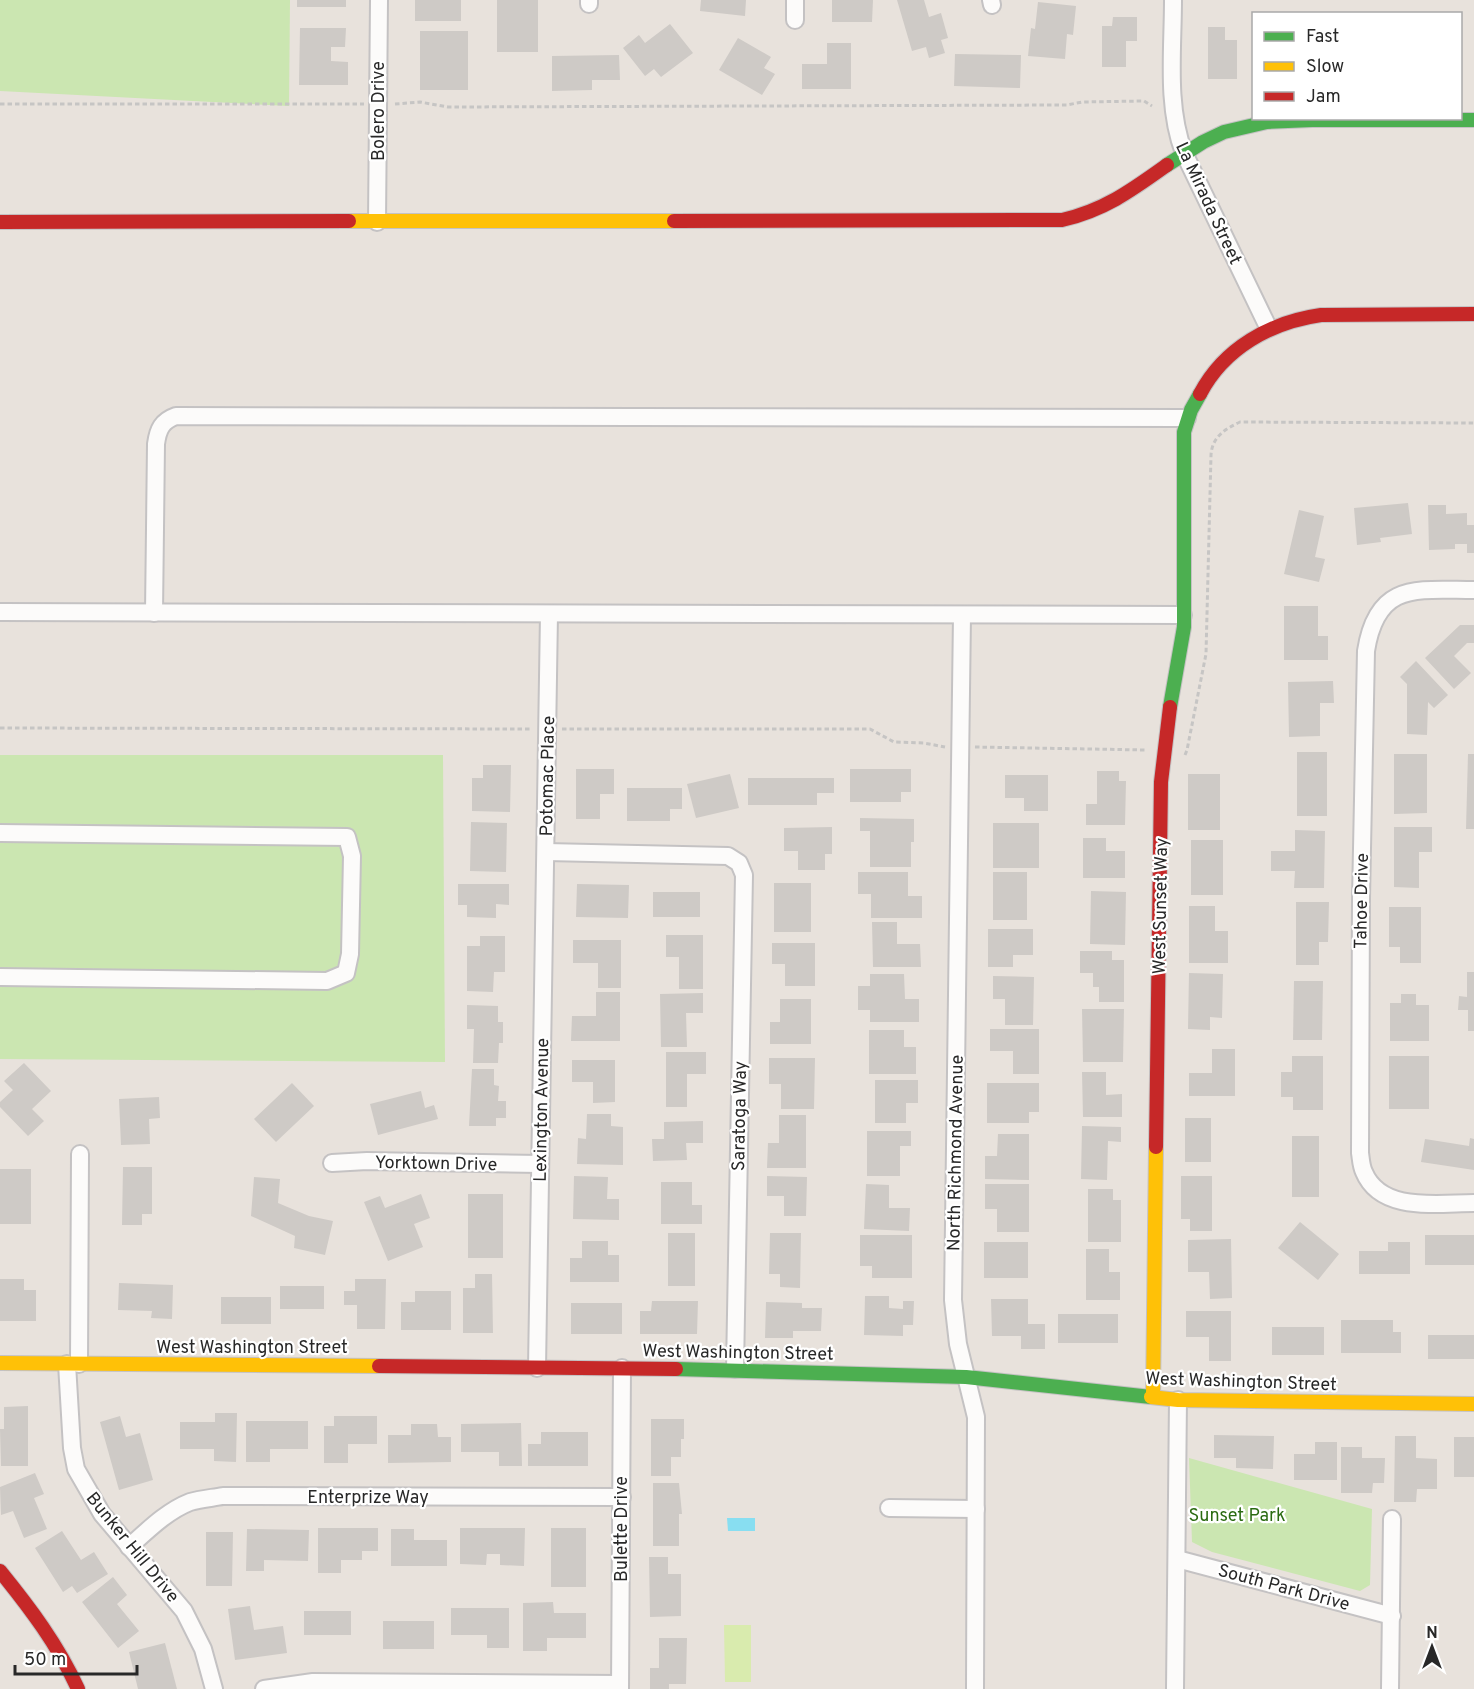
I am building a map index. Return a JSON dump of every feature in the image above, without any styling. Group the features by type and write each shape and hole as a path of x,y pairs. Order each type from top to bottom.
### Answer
{"street":[{"name":"Bolero Drive","path":"377,222 379,0"},
{"path":"795,0 795,20"},
{"name":"La Mirada Street","path":"1173,0 1174,116 1177,132 1184,153 1268,327"},
{"path":"0,222 1062,220 1077,218 1106,207 1184,153 1222,132 1236,128 1268,122 1474,120"},
{"path":"154,613 156,444 162,425 168,419 176,416 1187,418 1199,395 1218,369 1243,344 1268,327 1283,321 1307,315 1474,314"},
{"name":"West Sunset Way","path":"1153,1397 1163,753 1181,647 1184,432 1187,418"},
{"name":"Tahoe Drive","path":"1474,590 1428,590 1410,592 1394,598 1381,607 1369,634 1366,651 1361,886 1360,1142 1363,1171 1374,1188 1388,1197 1406,1202 1474,1203"},
{"path":"0,612 1183,615"},
{"name":"Potomac Place","path":"549,614 546,852 728,856 739,863"},
{"name":"North Richmond Avenue","path":"962,615 953,1300 958,1344 976,1417 975,1689"},
{"path":"0,833 347,837 352,856 350,954 346,973 327,981 0,977"},
{"name":"Lexington Avenue","path":"537,1368 546,852"},
{"name":"Saratoga Way","path":"735,1369 744,875 739,863"},
{"name":"Bunker Hill Drive","path":"80,1154 73,1364 72,1448 76,1469 102,1514 184,1611 203,1649 214,1689"},
{"name":"Yorktown Drive","path":"332,1163 368,1161 540,1164"},
{"name":"West Washington Street","path":"0,1363 735,1369 966,1377 1178,1400 1474,1404"},
{"name":"Bulette Drive","path":"620,1687 622,1368"},
{"path":"1175,1689 1178,1400"},
{"name":"Enterprize Way","path":"129,1546 176,1509 190,1502 223,1496 621,1497"},
{"path":"889,1508 976,1509"},
{"path":"1390,1689 1392,1519"},
{"name":"South Park Drive","path":"1177,1559 1392,1616"},
{"path":"0,1571 37,1615 59,1650 78,1689"},
{"path":"264,1689 313,1682 620,1687"}],"path":[{"path":"394,104 420,102 448,107 1032,105 1144,101 1152,106"},
{"path":"0,104 363,104"},
{"path":"0,728 870,729 894,742 924,743 938,747 1142,749 1179,756 1185,755 1206,654 1211,455 1218,437 1226,428 1240,422 1474,423"}],"green space":[{"path":"0,0 290,0 289,106 0,91"},
{"path":"0,755 443,755 445,1062 0,1059"},
{"name":"Sunset Park","path":"1189,1458 1372,1509 1370,1585 1360,1591 1212,1552 1192,1542"},
{"path":"724,1625 751,1625 751,1682 725,1682"}],"water":[{"path":"727,1518 755,1518 755,1531 728,1531"}],"building":[{"path":"297,0 346,0 346,7 297,7"},
{"path":"415,0 461,0 461,21 415,21"},
{"path":"497,0 538,0 538,52 497,52"},
{"path":"701,0 746,0 745,16 700,11"},
{"path":"832,0 873,0 872,22 832,22"},
{"path":"897,0 924,0 929,17 941,13 948,38 941,40 945,53 929,58 926,47 912,51"},
{"path":"1038,2 1076,6 1073,35 1067,34 1065,59 1028,56 1031,28 1035,29"},
{"path":"1113,17 1137,17 1137,41 1126,41 1126,67 1102,67 1102,26 1112,26"},
{"path":"670,24 693,53 661,77 654,69 645,76 623,48 639,35 645,43"},
{"path":"1208,27 1225,27 1225,40 1237,40 1237,79 1208,79"},
{"path":"300,28 346,28 345,47 331,47 331,61 348,62 348,85 299,85"},
{"path":"420,31 468,31 468,90 420,90"},
{"path":"738,38 771,57 764,68 775,74 762,95 719,70"},
{"path":"827,43 851,43 851,89 802,89 802,64 827,64"},
{"path":"955,54 1021,55 1020,88 954,86"},
{"path":"619,55 620,80 592,80 592,90 552,91 552,56"},
{"path":"1408,503 1412,534 1380,538 1381,542 1357,545 1354,508"},
{"path":"1428,505 1446,505 1446,514 1467,513 1467,525 1474,525 1474,553 1467,553 1467,544 1455,544 1455,549 1429,550"},
{"path":"1299,510 1324,516 1315,557 1325,559 1319,582 1284,574"},
{"path":"1284,606 1318,606 1318,636 1328,636 1328,660 1284,660"},
{"path":"1460,625 1474,625 1474,643 1467,643 1454,656 1471,673 1454,689 1425,658"},
{"path":"1416,661 1448,695 1434,708 1428,702 1427,735 1407,734 1407,684 1400,677"},
{"path":"1333,681 1334,703 1320,703 1320,736 1289,737 1288,682"},
{"path":"1297,752 1327,752 1327,816 1297,816"},
{"path":"1394,754 1427,754 1427,813 1394,814"},
{"path":"1468,754 1474,754 1474,829 1466,829"},
{"path":"483,765 511,765 510,812 472,811 472,778 483,778"},
{"path":"576,769 614,769 614,794 600,794 600,819 576,819"},
{"path":"850,769 911,769 911,792 901,792 901,802 850,802"},
{"path":"1097,771 1119,771 1119,781 1126,781 1125,825 1086,825 1086,804 1097,804"},
{"path":"730,774 739,808 696,818 687,784"},
{"path":"1188,774 1220,774 1220,830 1188,830"},
{"path":"1005,775 1048,775 1048,811 1024,811 1024,798 1005,798"},
{"path":"748,778 834,778 834,793 817,793 817,805 748,805"},
{"path":"627,788 682,788 682,809 670,809 670,821 627,821"},
{"path":"860,818 914,819 911,867 870,867 870,831 860,831"},
{"path":"471,822 507,823 506,872 470,871"},
{"path":"993,823 1039,823 1039,868 993,868"},
{"path":"832,827 832,854 825,854 825,870 798,870 798,851 784,851 784,828"},
{"path":"1394,827 1432,827 1432,852 1419,852 1419,888 1394,887"},
{"path":"1295,830 1325,831 1324,888 1294,888 1295,871 1271,871 1271,851 1295,851"},
{"path":"1083,838 1106,838 1106,851 1125,851 1125,878 1083,878"},
{"path":"1191,840 1223,840 1223,895 1191,895"},
{"path":"858,872 908,872 908,896 922,896 922,918 871,918 871,894 858,894"},
{"path":"993,872 1027,872 1027,920 993,920"},
{"path":"774,883 811,883 811,932 774,932"},
{"path":"458,884 509,884 509,905 496,904 496,918 467,917 467,905 458,905"},
{"path":"577,884 629,885 628,918 576,917"},
{"path":"1091,891 1126,892 1125,945 1090,944"},
{"path":"653,892 700,892 700,917 653,917"},
{"path":"1296,902 1329,902 1328,942 1319,942 1319,965 1296,965"},
{"path":"1189,906 1215,906 1215,931 1228,931 1228,963 1189,963"},
{"path":"1389,907 1421,907 1421,963 1400,963 1400,947 1389,947"},
{"path":"872,922 897,922 897,944 920,944 921,967 873,967"},
{"path":"988,929 1033,929 1033,955 1013,955 1013,967 988,967"},
{"path":"666,935 703,935 703,989 679,989 679,957 666,957"},
{"path":"480,936 505,936 505,972 494,972 493,992 467,991 467,946 480,946"},
{"path":"573,940 621,940 621,988 598,988 598,963 573,963"},
{"path":"772,943 815,943 815,986 785,986 785,964 772,964"},
{"path":"1080,951 1112,951 1112,960 1124,960 1124,1002 1099,1002 1099,987 1093,987 1093,973 1080,973"},
{"path":"1467,972 1474,972 1474,1031 1468,1031 1468,1010 1458,1010 1459,996 1467,997"},
{"path":"1189,973 1223,974 1222,1018 1210,1017 1210,1030 1188,1029"},
{"path":"870,974 904,974 905,999 919,999 919,1022 870,1022 870,1010 858,1010 858,986 870,986"},
{"path":"993,976 1034,977 1033,1025 1005,1025 1005,999 993,999"},
{"path":"1294,981 1323,981 1322,1040 1293,1040"},
{"path":"596,992 620,992 620,1041 571,1041 572,1016 596,1016"},
{"path":"703,993 703,1013 686,1013 687,1047 661,1047 660,994"},
{"path":"1401,994 1416,994 1416,1005 1429,1005 1429,1041 1390,1041 1390,1003 1401,1003"},
{"path":"780,999 811,999 811,1044 770,1044 770,1022 780,1022"},
{"path":"467,1005 498,1006 498,1022 503,1022 503,1043 499,1043 498,1063 473,1063 474,1029 467,1029"},
{"path":"1082,1009 1124,1009 1123,1062 1083,1062"},
{"path":"990,1029 1039,1029 1039,1074 1013,1074 1013,1051 990,1051"},
{"path":"869,1030 904,1030 904,1047 916,1047 916,1074 869,1074"},
{"path":"1212,1049 1235,1049 1235,1096 1189,1096 1189,1073 1212,1073"},
{"path":"666,1052 706,1052 706,1074 687,1074 687,1107 666,1107"},
{"path":"1292,1056 1323,1056 1323,1110 1293,1110 1293,1097 1281,1097 1281,1072 1292,1072"},
{"path":"1389,1056 1429,1056 1429,1109 1389,1109"},
{"path":"769,1058 815,1058 814,1109 781,1109 781,1084 769,1084"},
{"path":"572,1060 615,1060 615,1102 593,1103 593,1082 572,1082"},
{"path":"24,1063 51,1091 32,1109 44,1121 28,1136 0,1107 0,1102 13,1090 4,1081"},
{"path":"472,1069 494,1069 494,1085 499,1086 498,1101 506,1101 506,1118 496,1118 496,1126 469,1126"},
{"path":"1082,1072 1106,1072 1106,1095 1122,1094 1122,1117 1083,1117"},
{"path":"875,1080 918,1080 918,1103 906,1103 906,1123 875,1123"},
{"path":"292,1083 314,1106 276,1142 254,1119"},
{"path":"987,1083 1039,1083 1039,1112 1029,1112 1029,1123 987,1123"},
{"path":"421,1091 425,1108 434,1105 438,1119 378,1135 370,1104"},
{"path":"159,1097 160,1118 149,1119 150,1144 121,1145 119,1099"},
{"path":"587,1114 611,1114 611,1126 623,1127 623,1165 577,1164 578,1138 586,1139"},
{"path":"779,1115 806,1115 806,1168 767,1168 768,1143 779,1143"},
{"path":"1185,1118 1211,1118 1211,1162 1185,1162"},
{"path":"703,1121 703,1143 686,1143 687,1160 653,1161 652,1139 664,1139 664,1122"},
{"path":"1082,1126 1121,1127 1121,1142 1108,1141 1107,1180 1081,1179"},
{"path":"867,1131 911,1131 911,1146 900,1146 900,1176 867,1176"},
{"path":"998,1134 1029,1134 1029,1180 985,1179 985,1156 997,1156"},
{"path":"1292,1136 1319,1136 1319,1197 1292,1197"},
{"path":"1470,1138 1474,1139 1474,1170 1421,1162 1425,1139 1469,1146"},
{"path":"123,1167 152,1167 152,1214 142,1214 142,1225 122,1225"},
{"path":"0,1169 31,1169 31,1224 0,1224"},
{"path":"574,1176 608,1177 607,1199 619,1199 619,1220 573,1219"},
{"path":"767,1176 807,1177 806,1216 784,1216 784,1196 767,1196"},
{"path":"1181,1176 1212,1176 1212,1231 1190,1231 1190,1219 1181,1219"},
{"path":"254,1177 280,1179 278,1203 309,1216 333,1221 325,1255 294,1248 295,1236 251,1216"},
{"path":"661,1182 692,1182 692,1205 702,1205 702,1224 661,1224"},
{"path":"866,1184 889,1185 889,1208 910,1208 909,1231 864,1229"},
{"path":"985,1184 1029,1184 1029,1232 997,1232 997,1209 985,1209"},
{"path":"1088,1189 1113,1189 1113,1200 1121,1200 1121,1242 1088,1242"},
{"path":"421,1194 430,1218 414,1224 423,1247 388,1261 364,1202 380,1196 385,1208"},
{"path":"468,1194 503,1194 503,1258 468,1258"},
{"path":"1300,1222 1339,1254 1318,1280 1278,1248"},
{"path":"668,1233 695,1233 695,1286 668,1286"},
{"path":"770,1233 801,1233 800,1288 780,1287 780,1274 769,1274"},
{"path":"860,1235 912,1235 912,1278 872,1278 872,1266 860,1266"},
{"path":"1425,1235 1474,1235 1474,1265 1425,1265"},
{"path":"1231,1239 1232,1298 1210,1299 1209,1272 1188,1272 1188,1240"},
{"path":"582,1241 608,1241 608,1255 619,1255 619,1282 570,1282 570,1258 582,1258"},
{"path":"984,1242 1028,1242 1028,1278 984,1278"},
{"path":"1388,1242 1410,1242 1410,1274 1359,1274 1359,1251 1388,1251"},
{"path":"1086,1249 1109,1249 1109,1272 1120,1272 1120,1300 1086,1300"},
{"path":"475,1274 492,1274 493,1333 463,1333 463,1288 475,1288"},
{"path":"0,1279 24,1279 24,1290 36,1290 36,1321 0,1321"},
{"path":"355,1279 386,1279 385,1329 357,1329 357,1305 344,1305 344,1291 355,1291"},
{"path":"119,1283 173,1285 172,1319 151,1318 152,1311 118,1310"},
{"path":"280,1286 324,1286 324,1309 280,1309"},
{"path":"415,1291 451,1291 451,1330 401,1330 401,1302 415,1302"},
{"path":"865,1296 889,1296 889,1308 903,1309 903,1301 914,1301 913,1325 903,1325 903,1336 864,1335"},
{"path":"221,1297 271,1297 271,1324 221,1324"},
{"path":"991,1299 1028,1299 1028,1324 1045,1324 1045,1349 1021,1349 1021,1336 992,1336"},
{"path":"652,1301 698,1301 697,1334 640,1334 640,1311 651,1311"},
{"path":"766,1302 802,1303 802,1308 822,1308 821,1331 793,1331 793,1338 765,1338"},
{"path":"571,1303 622,1303 622,1334 571,1334"},
{"path":"1186,1311 1231,1311 1231,1361 1209,1361 1209,1337 1186,1337"},
{"path":"1058,1314 1118,1314 1118,1343 1058,1343"},
{"path":"1341,1320 1393,1320 1393,1332 1401,1332 1401,1353 1341,1353"},
{"path":"1272,1327 1324,1327 1324,1355 1272,1355"},
{"path":"1428,1335 1474,1335 1474,1359 1428,1359"},
{"path":"28,1406 28,1466 1,1466 0,1429 4,1429 4,1407"},
{"path":"215,1413 237,1413 236,1462 214,1461 214,1449 180,1449 180,1422 215,1422"},
{"path":"120,1416 126,1437 140,1433 153,1480 119,1490 100,1422"},
{"path":"334,1416 377,1416 377,1444 348,1444 348,1463 324,1463 324,1426 334,1426"},
{"path":"651,1419 684,1419 681,1457 671,1457 671,1476 651,1476"},
{"path":"246,1421 308,1421 308,1449 270,1449 270,1462 246,1462"},
{"path":"521,1423 522,1466 499,1466 499,1452 461,1452 461,1424"},
{"path":"411,1424 437,1424 438,1437 451,1437 451,1462 388,1463 388,1435 411,1435"},
{"path":"541,1432 588,1432 588,1466 528,1466 528,1444 541,1444"},
{"path":"1214,1435 1274,1436 1273,1469 1236,1468 1236,1458 1214,1458"},
{"path":"1395,1436 1416,1436 1416,1458 1437,1459 1437,1489 1417,1489 1416,1502 1394,1502"},
{"path":"1454,1437 1474,1437 1474,1477 1454,1477"},
{"path":"1315,1442 1337,1442 1337,1480 1294,1480 1294,1454 1315,1454"},
{"path":"1341,1447 1362,1447 1362,1458 1385,1458 1384,1483 1373,1483 1372,1493 1341,1493"},
{"path":"35,1473 44,1494 34,1498 47,1529 24,1538 13,1511 1,1515 0,1487"},
{"path":"653,1483 679,1483 682,1514 679,1514 679,1546 653,1546"},
{"path":"318,1528 378,1528 378,1551 362,1551 362,1560 341,1560 341,1573 318,1573"},
{"path":"460,1528 525,1528 524,1566 500,1565 500,1554 487,1554 486,1565 460,1564"},
{"path":"551,1528 586,1528 586,1587 551,1587"},
{"path":"247,1529 309,1530 308,1561 264,1560 264,1571 246,1571"},
{"path":"391,1529 414,1529 414,1540 447,1540 447,1566 391,1566"},
{"path":"62,1531 81,1560 94,1552 108,1574 77,1593 72,1586 63,1592 35,1548"},
{"path":"206,1532 233,1532 232,1586 206,1586"},
{"path":"649,1557 668,1557 668,1574 681,1574 681,1616 650,1617"},
{"path":"113,1577 127,1595 117,1604 139,1631 118,1648 82,1602"},
{"path":"553,1602 554,1613 586,1613 586,1638 547,1638 547,1651 523,1651 523,1603"},
{"path":"250,1606 254,1630 283,1626 287,1653 235,1660 228,1609"},
{"path":"451,1608 509,1608 509,1648 487,1648 487,1635 451,1635"},
{"path":"304,1611 351,1611 351,1635 304,1635"},
{"path":"383,1621 434,1621 434,1649 383,1649"},
{"path":"659,1638 687,1638 686,1684 669,1684 669,1689 650,1689 650,1668 659,1668"},
{"path":"165,1643 177,1689 138,1689 129,1652"}],"traffic: fast":[{"path":"1167,165 1203,142 1224,132 1267,122 1474,120"},
{"path":"1170,707 1184,627 1184,432 1191,410 1200,394"},
{"path":"676,1369 966,1377 1151,1397"}],"traffic: slow":[{"path":"349,221 674,221"},
{"path":"1153,1397 1156,1147"},
{"path":"0,1363 379,1366"},
{"path":"1151,1397 1178,1400 1474,1404"}],"traffic: jam":[{"path":"674,221 1062,220 1105,205 1167,165"},
{"path":"0,222 349,221"},
{"path":"1200,394 1222,363 1236,351 1251,340 1284,324 1321,315 1474,314"},
{"path":"1156,1147 1161,782 1170,707"},
{"path":"379,1366 676,1369"},
{"path":"0,1571 43,1627 78,1689"}]}
